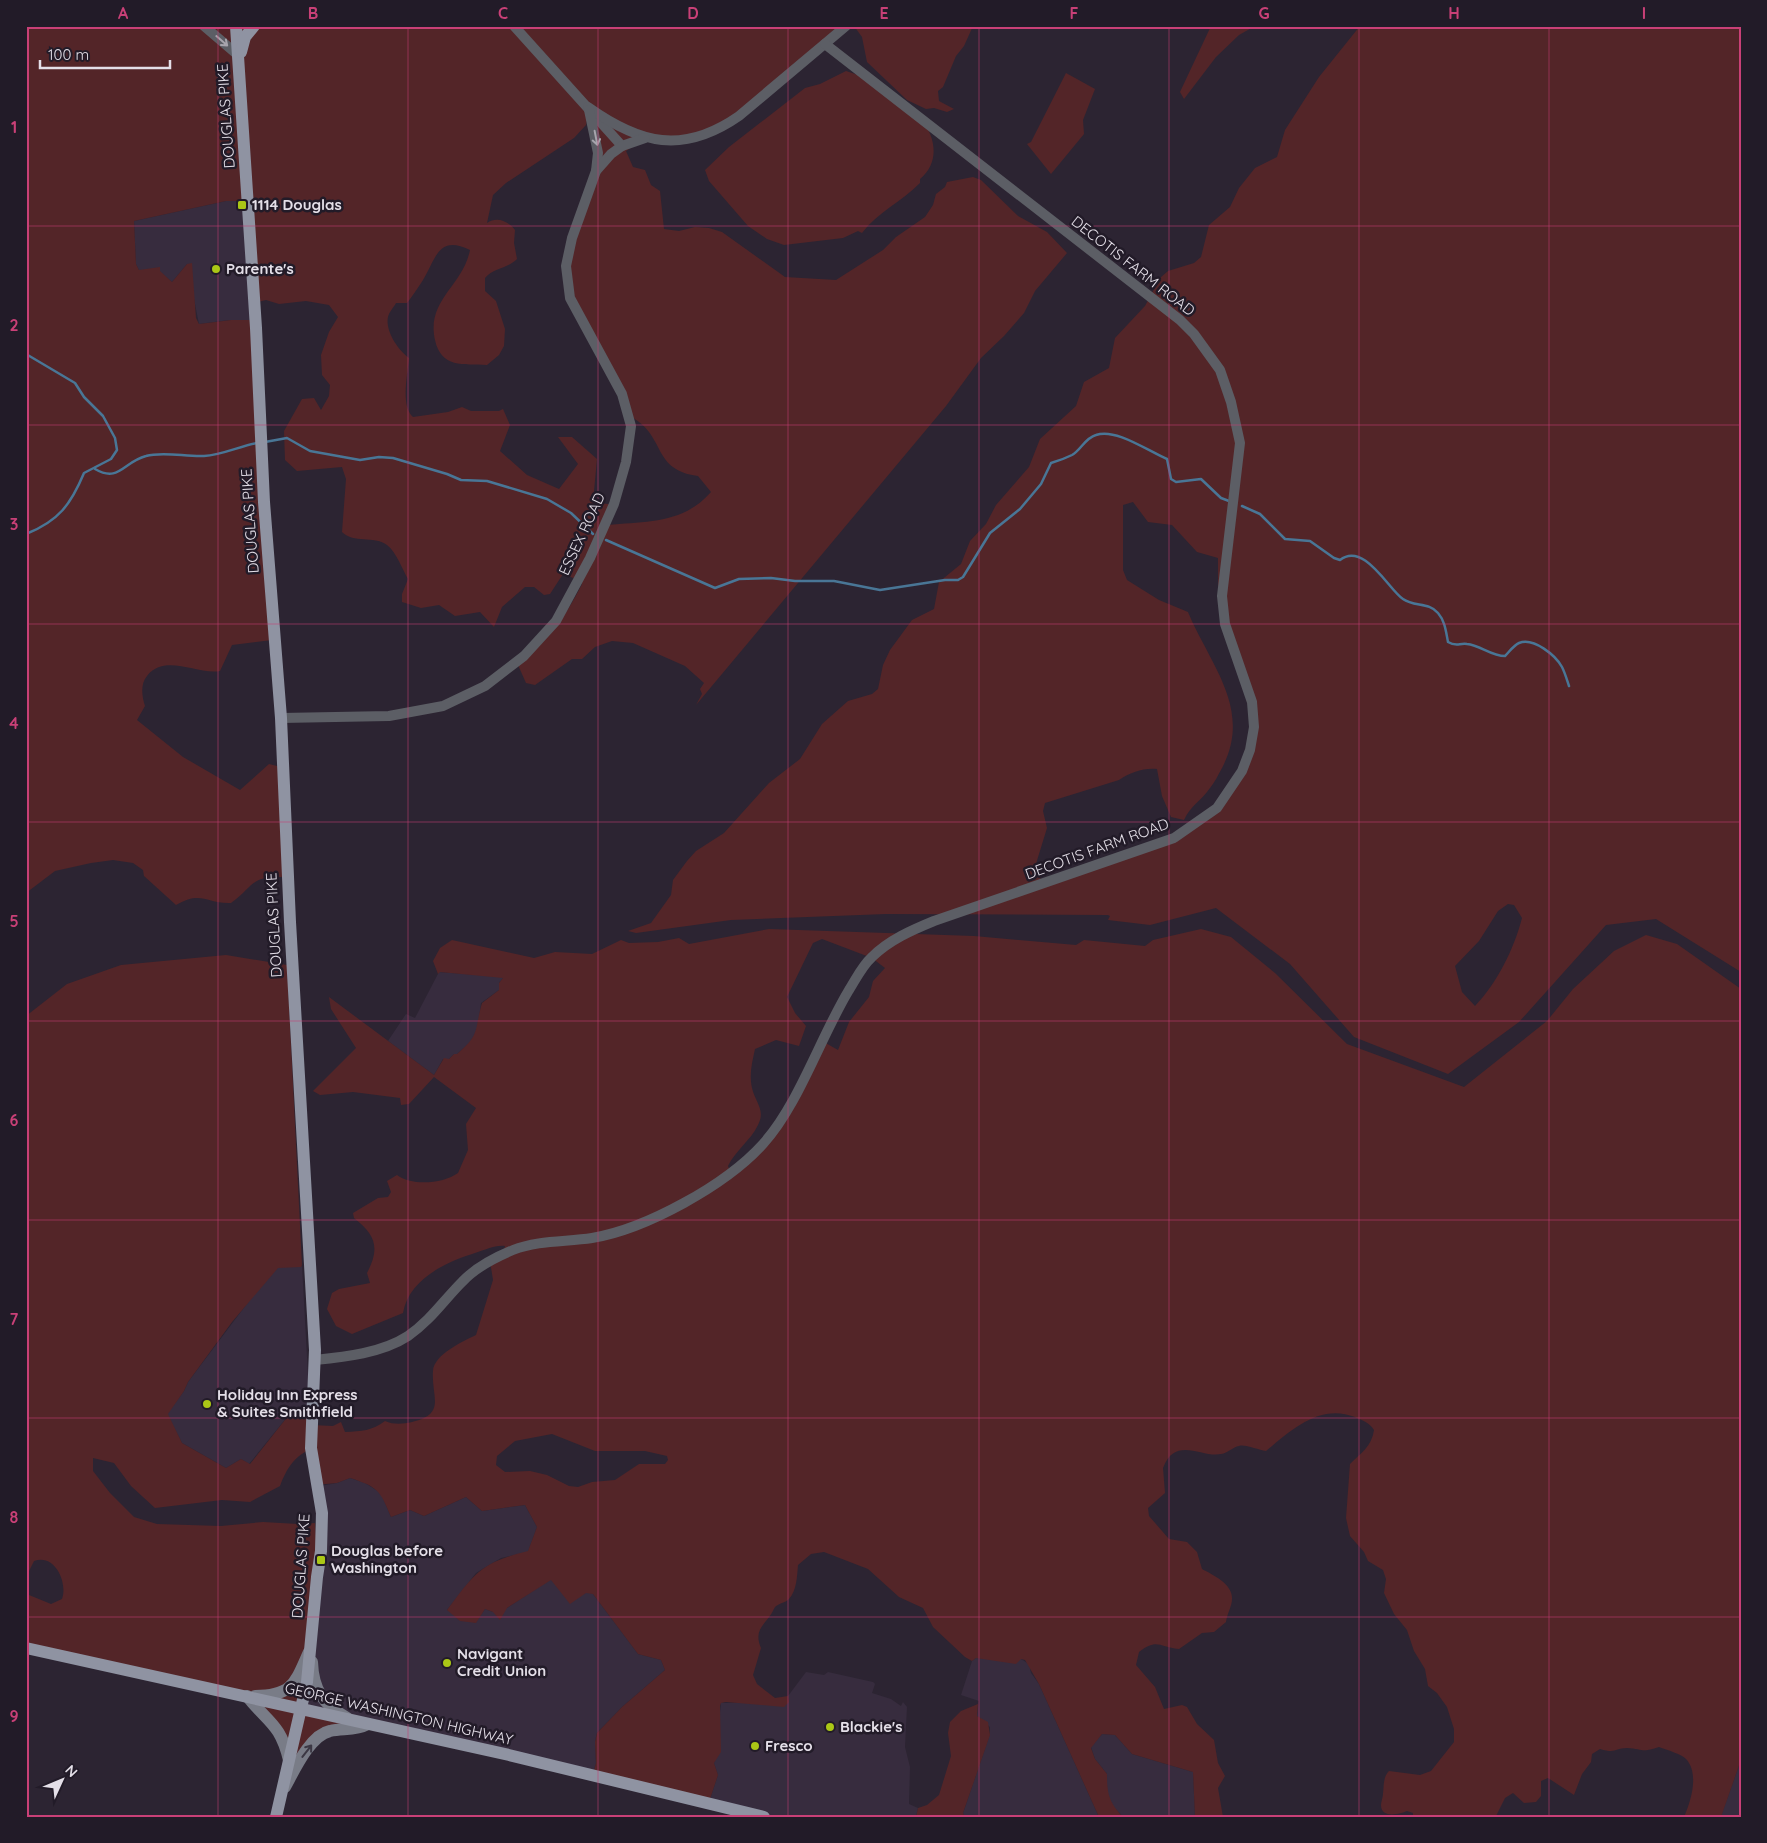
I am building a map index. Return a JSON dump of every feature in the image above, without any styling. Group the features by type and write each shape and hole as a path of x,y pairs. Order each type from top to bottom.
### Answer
{"main road":[{"name":"DOUGLAS PIKE","path":"236,26 281,718 290,931 315,1360 311,1448 322,1513 322,1551 317,1577 311,1647 301,1709 276,1817"},
{"path":"239,56 245,37 254,26"},
{"path":"247,1696 275,1696 286,1690 298,1675 311,1647"},
{"path":"311,1647 314,1681 324,1703 350,1720 368,1724"},
{"name":"GEORGE WASHINGTON HIGHWAY","path":"26,1648 509,1755 764,1817"},
{"path":"247,1696 259,1711 276,1726 290,1760"},
{"path":"282,1792 301,1758 321,1735 331,1731 360,1729 368,1724"}],"street":[{"path":"204,26 239,56"},
{"path":"514,26 622,146"},
{"path":"588,107 618,127 645,138 659,140 687,138 731,122 846,26"},
{"name":"DECOTIS FARM ROAD","path":"315,1360 342,1357 387,1346 407,1336 446,1302 463,1281 480,1267 513,1250 536,1244 584,1239 621,1232 713,1186 734,1172 763,1144 784,1116 844,998 872,956 904,933 934,921 1174,838 1217,808 1231,790 1250,750 1254,727 1252,702 1225,624 1222,596 1240,443 1231,402 1220,370 1194,334 1180,320 825,44"},
{"path":"588,107 598,153 596,171"},
{"name":"ESSEX ROAD","path":"281,718 389,716 443,706 486,686 524,656 556,621 590,558 614,504 626,462 631,426 622,394 570,298 566,266 572,238 596,171 611,154 622,146 645,138"}],"shaded area":[{"path":"26,26 846,26 760,99 724,123 696,135 647,142 636,145 626,151 633,167 645,170 651,185 660,191 664,229 679,231 695,227 709,228 722,232 785,277 836,280 883,250 896,237 925,217 933,205 936,194 945,187 947,182 973,177 981,180 1018,216 1047,232 1067,253 1035,291 1024,313 981,358 946,406 696,705 702,694 700,689 704,683 685,666 633,643 612,641 595,647 582,659 572,659 535,685 526,683 518,665 538,647 554,628 569,608 582,584 581,581 563,574 550,594 544,595 534,587 525,587 502,607 494,627 480,612 455,616 439,605 421,608 402,602 402,594 408,579 391,548 376,540 352,538 342,532 346,479 342,467 297,471 285,460 284,431 302,399 314,398 321,410 329,396 330,385 322,375 321,355 329,332 338,317 329,305 306,301 279,304 266,300 258,302 244,201 226,201 134,221 136,264 139,270 160,267 160,271 172,282 187,264 192,263 196,318 199,324 231,320 256,320 272,640 232,645 220,671 172,665 154,669 143,683 142,695 145,706 137,720 183,757 240,790 269,764 281,767 283,877 258,880 231,903 192,898 176,905 144,876 143,870 133,863 113,860 55,871 26,893","holes":["589,107 603,165 575,236 567,283 633,418 651,434 666,460 673,467 683,473 698,476 711,492 689,510 664,519 608,525 615,505 593,502 597,459 572,437 558,437 578,464 559,489 527,475 500,451 510,425 503,409 499,411 471,411 462,407 448,412 413,417 409,412 406,397 409,358 393,340 388,328 389,315 396,303 407,303 423,280 439,251 451,245 470,250 460,274 440,303 434,326 435,340 442,356 454,363 487,365 499,355 504,346 505,329 496,301 485,291 485,278 492,272 509,265 517,259 514,243 515,230 509,224 502,221 495,220 487,223 493,195 506,183 574,138 586,125"]},
{"path":"854,26 973,26 964,46 956,56 943,87 938,91 939,101 954,109 947,112 934,108 926,109 907,100 867,62 862,37"},
{"path":"1211,26 1255,26 1239,35 1216,57 1184,99 1180,92"},
{"path":"1360,26 1741,26 1741,972 1656,919 1606,925 1519,1022 1448,1074 1354,1037 1290,964 1216,908 1150,925 1108,920 1110,916 1108,915 886,914 731,920 636,933 628,931 651,923 671,895 673,880 687,861 696,851 724,833 769,783 800,759 822,724 848,701 872,694 878,689 883,665 890,650 912,620 934,609 939,582 961,564 970,541 986,524 996,505 1029,467 1040,439 1076,406 1084,382 1109,368 1115,338 1145,306 1160,278 1168,271 1194,263 1201,257 1209,225 1230,207 1239,188 1255,168 1277,157 1285,130 1319,77","holes":["1133,502 1148,522 1172,525 1197,552 1218,558 1218,584 1222,612 1249,709 1251,732 1232,790 1180,837 1042,882 1035,867 1047,828 1043,811 1045,803 1119,780 1137,771 1157,769 1162,796 1171,817 1184,820 1213,783 1222,768 1230,747 1233,726 1231,707 1217,669 1188,612 1159,600 1127,580 1123,570 1123,505","1508,904 1514,905 1522,918 1519,930 1504,965 1475,1006 1462,992 1455,966 1479,941 1498,911"]},
{"path":"846,71 864,77 926,126 932,140 934,154 930,167 920,179 920,183 875,219 862,233 858,231 843,238 784,245 767,239 748,226 709,181 705,170 729,147 805,88 820,84"},
{"path":"1066,73 1095,89 1083,120 1084,134 1051,174 1027,144 1031,142"},
{"path":"226,201 245,201 256,320 230,320 199,324 187,264 172,282 159,271 139,270 136,264 134,221"},
{"path":"769,929 974,936 1076,945 1084,940 1145,946 1153,940 1201,929 1231,937 1275,973 1347,1044 1464,1087 1547,1021 1573,989 1614,951 1646,935 1677,944 1741,989 1741,1760 1721,1817 1684,1817 1693,1788 1691,1766 1682,1756 1659,1747 1646,1750 1627,1748 1613,1751 1600,1749 1592,1754 1591,1762 1582,1774 1574,1795 1548,1778 1541,1781 1541,1796 1536,1802 1524,1803 1513,1793 1505,1798 1496,1816 1413,1817 1413,1813 1407,1811 1391,1814 1384,1812 1381,1804 1387,1773 1389,1771 1420,1775 1431,1771 1454,1742 1454,1729 1447,1707 1437,1693 1428,1686 1425,1669 1414,1651 1407,1630 1394,1614 1384,1593 1386,1579 1383,1570 1368,1561 1364,1552 1350,1536 1346,1518 1350,1464 1371,1441 1374,1430 1366,1422 1342,1414 1330,1413 1307,1421 1296,1427 1266,1451 1242,1446 1221,1454 1189,1450 1174,1452 1168,1458 1163,1468 1165,1493 1148,1508 1149,1516 1169,1539 1187,1542 1197,1552 1202,1569 1226,1584 1231,1594 1232,1602 1226,1622 1214,1632 1202,1633 1179,1649 1154,1644 1150,1645 1139,1652 1136,1665 1155,1687 1164,1709 1182,1705 1187,1707 1197,1724 1214,1740 1218,1763 1225,1776 1218,1788 1223,1817 1195,1817 1193,1772 1132,1754 1115,1735 1102,1734 1091,1748 1095,1759 1107,1774 1108,1792 1112,1802 1123,1817 1099,1817 1039,1684 1025,1660 1021,1659 1016,1664 976,1658 972,1661 965,1657 933,1627 923,1608 899,1597 868,1569 824,1552 811,1554 798,1565 796,1583 792,1595 775,1607 761,1628 758,1639 761,1648 753,1675 757,1684 775,1698 788,1696 789,1702 784,1707 721,1703 721,1752 714,1763 718,1775 708,1805 592,1778 596,1763 595,1742 597,1733 622,1707 665,1670 661,1660 638,1654 593,1594 586,1593 570,1604 551,1580 507,1608 500,1620 493,1612 485,1609 476,1623 460,1621 447,1610 472,1578 499,1560 528,1551 537,1527 525,1505 482,1511 466,1497 424,1516 410,1510 391,1517 381,1495 367,1484 350,1478 337,1483 315,1485 310,1449 291,1464 280,1486 250,1502 222,1500 155,1508 131,1486 114,1463 93,1458 93,1471 110,1493 134,1517 157,1524 221,1526 263,1522 315,1523 317,1550 302,1711 350,1723 326,1731 302,1755 292,1756 245,1700 26,1650 26,1591 29,1595 51,1604 62,1599 63,1585 58,1571 48,1561 34,1561 26,1577 26,1016 67,984 121,965 226,955 287,965 302,1265 301,1267 278,1268 232,1322 188,1382 168,1414 182,1443 226,1468 241,1459 250,1464 288,1416 309,1413 311,1425 333,1426 341,1422 345,1432 371,1429 385,1421 398,1424 412,1422 423,1419 430,1414 435,1403 433,1371 435,1365 438,1359 450,1349 476,1335 493,1280 490,1261 502,1256 505,1246 494,1247 452,1261 430,1274 413,1291 403,1313 352,1334 336,1326 327,1309 332,1293 339,1289 370,1283 367,1273 374,1256 374,1242 367,1230 354,1218 353,1213 378,1198 388,1197 391,1192 387,1181 397,1175 410,1181 427,1182 444,1180 458,1173 468,1150 466,1124 476,1108 434,1077 409,1104 401,1105 400,1098 353,1092 320,1095 313,1091 356,1048 331,1009 329,997 434,1075 444,1058 449,1059 454,1054 457,1054 470,1041 476,1031 482,1003 499,990 499,983 503,978 440,972 438,974 433,961 440,948 452,940 534,958 555,952 592,954 621,940 629,943 658,942 679,938 689,944","holes":["822,939 872,958 885,968 873,981 869,997 849,1022 838,1050 822,1041 765,1141 731,1174 728,1166 755,1130 761,1115 753,1093 751,1078 755,1049 776,1040 799,1046 806,1026 795,1013 787,997 813,943","552,1434 595,1451 645,1451 667,1456 668,1460 665,1464 639,1464 615,1480 592,1482 578,1487 569,1486 547,1475 530,1471 505,1472 496,1465 497,1456 515,1441"]},
{"path":"439,972 504,977 499,983 499,990 481,1003 478,1027 471,1042 449,1059 443,1059 434,1075 388,1041 406,1014 415,1018"},
{"path":"302,1265 310,1412 288,1416 249,1464 241,1459 226,1468 182,1443 167,1414 184,1391 188,1382 258,1289 278,1267 301,1267"},
{"path":"350,1478 365,1483 381,1493 391,1517 410,1510 424,1516 466,1497 482,1511 525,1505 537,1527 528,1552 501,1558 476,1573 447,1610 475,1623 485,1609 493,1612 507,1608 551,1579 593,1594 638,1654 661,1660 665,1670 622,1707 597,1733 595,1742 596,1763 592,1778 302,1712 316,1525 314,1487 337,1483"},
{"path":"976,1658 1021,1659 1029,1664 1031,1673 1039,1684 1099,1817 965,1817 963,1813 990,1734 990,1727 977,1716 979,1701 961,1695 972,1661"},
{"path":"806,1672 824,1675 828,1672 873,1682 875,1684 872,1693 891,1699 901,1706 903,1702 907,1707 905,1747 910,1767 909,1804 918,1808 916,1817 757,1817 708,1805 718,1775 714,1763 721,1703 789,1702 788,1696"},
{"path":"978,1704 977,1716 988,1722 990,1735 963,1813 965,1817 916,1817 918,1808 927,1805 939,1795 951,1756 948,1733 950,1722 961,1711"},
{"path":"1102,1734 1115,1735 1132,1754 1193,1772 1195,1817 1123,1817 1112,1805 1107,1794 1107,1774 1095,1759 1091,1747"},
{"path":"1741,1760 1741,1817 1721,1817 1722,1813"}],"waterway":[{"path":"26,354 75,383 84,397 103,416 115,438 117,450 111,459 84,473 69,502 55,517 26,534"},
{"path":"606,540 715,588 739,579 771,578 795,581 834,581 880,590 945,580 958,580 963,577 990,533 1020,509 1041,484 1051,463 1072,455 1092,437 1104,434 1122,437 1167,459 1171,479 1176,482 1201,479 1221,498 1229,501"},
{"path":"265,442 287,438 310,451 360,460 379,457 393,458 461,480 487,481 547,499 571,513 593,534"},
{"path":"95,469 110,474 116,473 146,456 167,454 211,455 257,443"},
{"path":"1242,506 1260,514 1285,539 1310,541 1334,558 1340,560 1349,556 1358,557 1367,562 1403,599 1430,607 1438,613 1444,623 1448,642 1455,645 1476,646 1500,656 1505,656 1519,643 1525,642 1538,645 1550,653 1559,663 1569,686"}],"place":[{"name":"1114 Douglas","path":"242,205"},
{"name":"Parente's","path":"216,269"},
{"name":"Holiday Inn Express & Suites Smithfield","path":"207,1404"},
{"name":"Douglas before Washington","path":"321,1560"},
{"name":"Navigant Credit Union","path":"447,1663"},
{"name":"Blackie's","path":"830,1727"},
{"name":"Fresco","path":"755,1746"}]}
